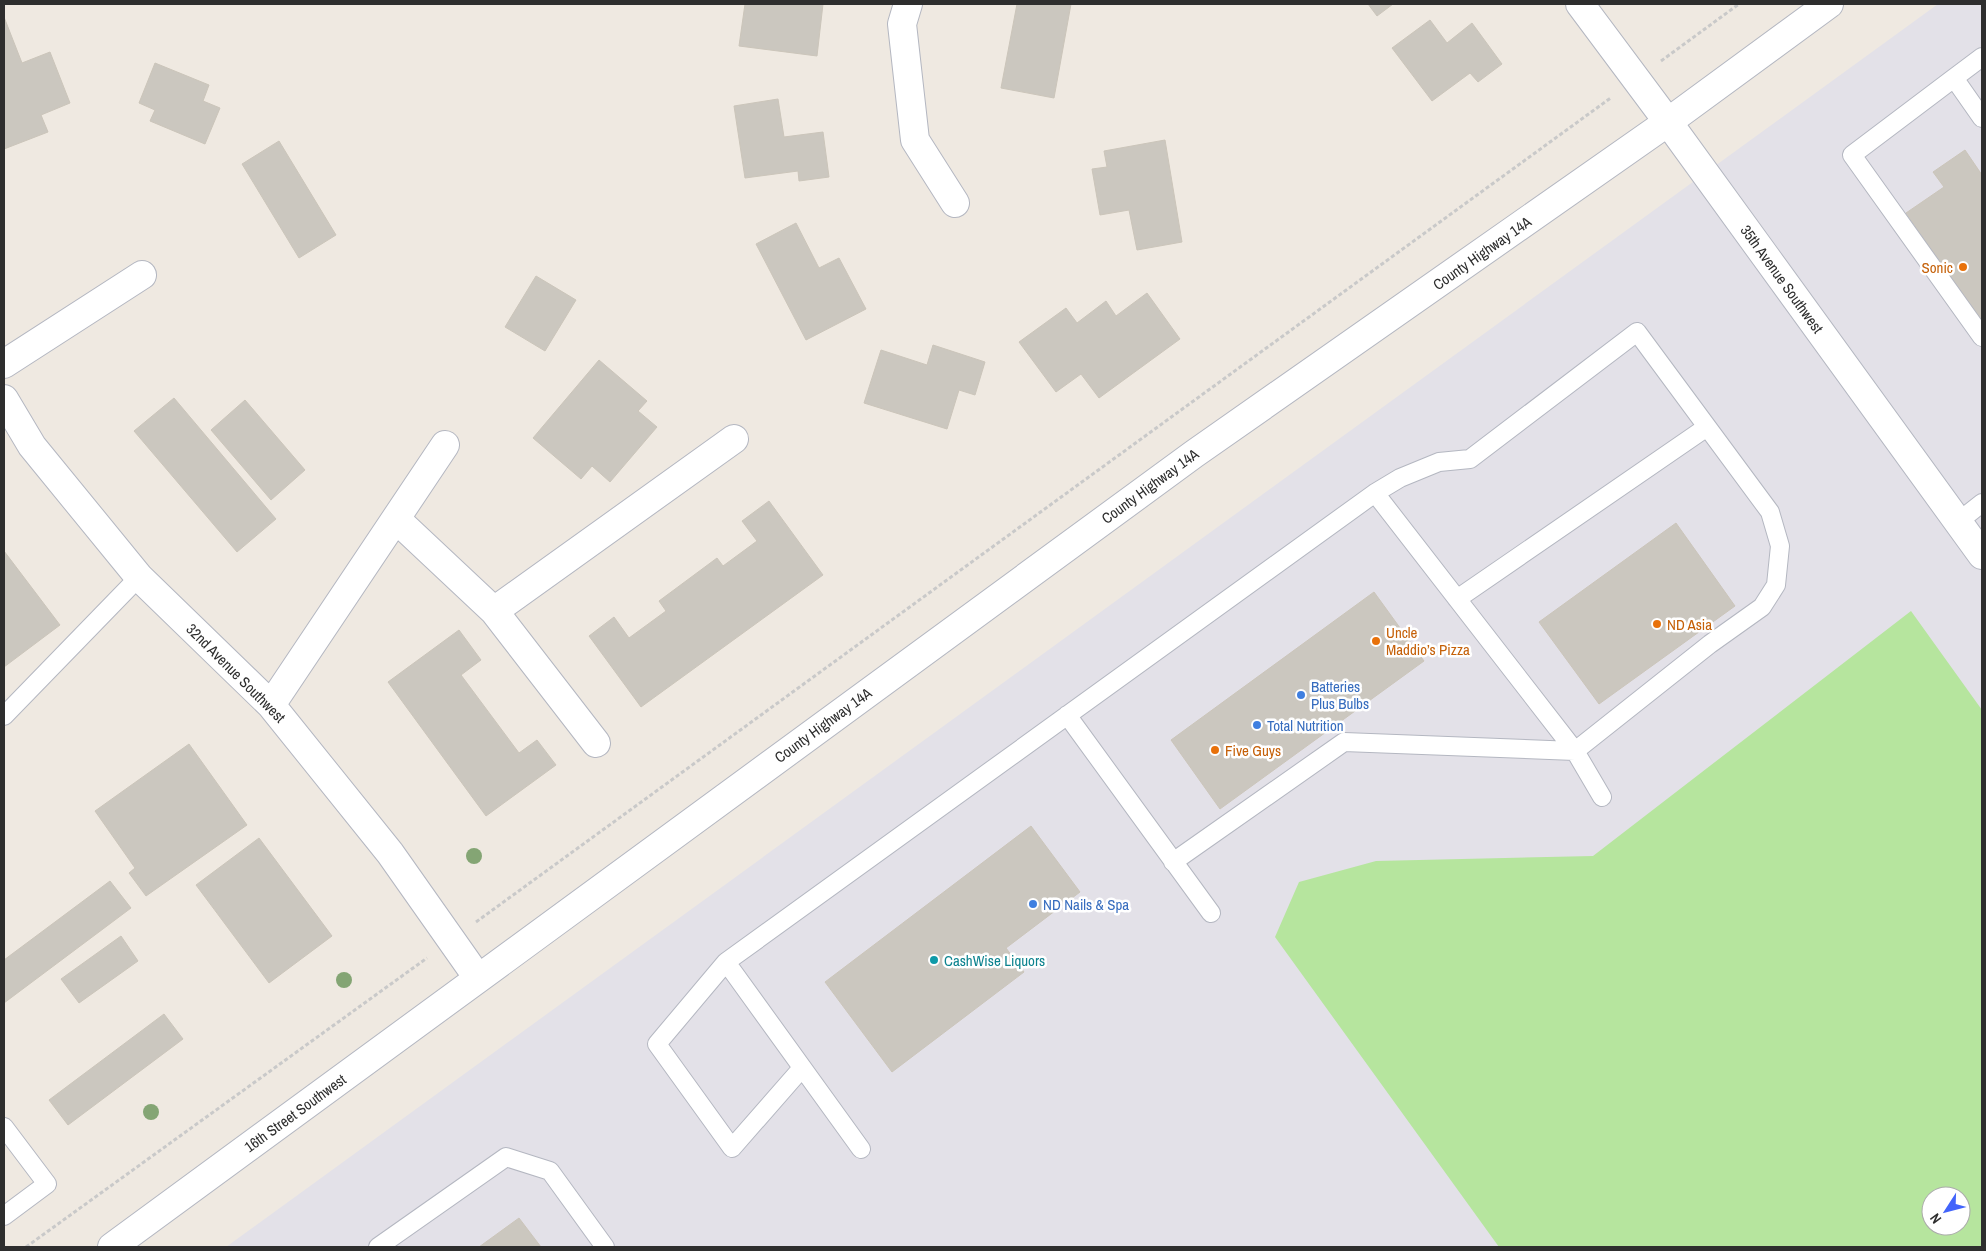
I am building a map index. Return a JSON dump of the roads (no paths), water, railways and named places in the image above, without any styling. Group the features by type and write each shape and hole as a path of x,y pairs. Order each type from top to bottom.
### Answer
{"street":[{"path":"908,4 902,24 915,140 955,203"},
{"name":"35th Avenue Southwest","path":"1580,4 1668,122 1982,555"},
{"name":"County Highway 14A","path":"478,978 1194,454 1668,122 1829,4"},
{"path":"4,364 142,275"},
{"name":"32nd Avenue Southwest","path":"4,399 32,446 139,577 271,705 390,853 478,978"},
{"path":"494,611 734,439"},
{"path":"271,705 445,445"},
{"path":"396,519 494,611 596,743"},
{"name":"16th Street Southwest","path":"112,1247 478,978"}],"lane":[{"path":"1982,57 1852,155 1982,337"},
{"path":"1954,78 1982,118"},
{"path":"802,1068 732,1148 657,1044 726,962 1375,493 1400,478 1439,462 1470,459 1637,332 1770,512 1780,546 1776,585 1762,607 1710,644 1574,751 1344,742 1173,862"},
{"path":"1457,599 1707,427"},
{"path":"1375,493 1574,751 1602,797"},
{"path":"1958,522 1982,503"},
{"path":"4,716 139,577"},
{"path":"1067,715 1211,913"},
{"path":"726,962 861,1149"},
{"path":"4,1126 47,1184 4,1216"},
{"path":"378,1247 506,1157 550,1171 605,1247"}],"place":[{"name":"Sonic","path":"1963,267"},
{"name":"ND Asia","path":"1657,624"},
{"name":"Uncle Maddio’s Pizza","path":"1376,641"},
{"name":"Batteries Plus Bulbs","path":"1301,695"},
{"name":"Total Nutrition","path":"1257,725"},
{"name":"Five Guys","path":"1215,750"},
{"name":"ND Nails & Spa","path":"1033,904"},
{"name":"CashWise Liquors","path":"934,960"}]}
